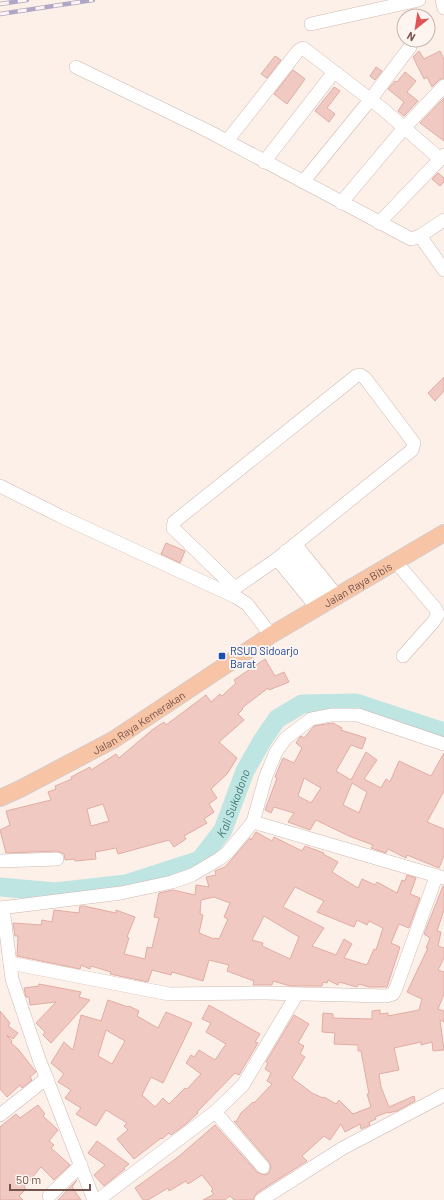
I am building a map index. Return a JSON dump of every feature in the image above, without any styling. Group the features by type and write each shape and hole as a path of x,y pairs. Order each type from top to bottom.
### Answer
{"main road":[{"name":"Jalan Raya Bibis","path":"271,635 328,603 444,533"},
{"name":"Jalan Raya Kemerakan","path":"0,798 113,740 271,635"}],"street":[{"path":"311,24 419,0"},
{"path":"442,0 444,8"},
{"path":"226,141 301,48 308,50 442,157 379,223"},
{"path":"303,182 370,100 409,48"},
{"path":"76,67 226,141 411,239 420,236 444,220"},
{"path":"264,162 334,72"},
{"path":"341,203 404,128 444,86"},
{"path":"420,236 444,270"},
{"path":"360,375 365,378 414,443 412,450 286,551 235,588 173,528 174,522 356,376 360,375"},
{"path":"0,486 60,516 236,597 247,604 271,635"},
{"path":"286,551 328,603"},
{"path":"286,551 328,603"},
{"path":"396,562 436,608 438,614 434,622 403,656"},
{"path":"94,1200 47,1078 5,961 2,908 121,892 172,882 192,875 219,859 227,853 253,822 271,762 286,738 311,719 320,716 358,715 444,744"},
{"path":"5,961 169,994 386,996 393,994 440,877 253,822"},
{"path":"0,861 57,859"},
{"path":"98,1200 215,1112 232,1096 249,1077 297,994"},
{"path":"2,1109 47,1078"},
{"path":"261,1200 343,1148 444,1095"},
{"path":"215,1112 263,1167"},
{"path":"48,1196 80,1165"}],"building":[{"path":"419,51 424,59 440,51 444,59 444,78 439,80 432,87 427,77 424,79 413,57"},
{"path":"275,56 281,60 267,78 261,74"},
{"path":"376,67 382,71 375,80 370,76"},
{"path":"293,70 305,79 287,104 274,94"},
{"path":"405,72 416,81 407,92 418,101 404,116 398,111 404,102 388,89 395,81 397,82"},
{"path":"334,87 340,91 327,108 335,114 329,122 315,111"},
{"path":"444,98 444,141 420,123"},
{"path":"438,173 444,178 444,182 440,186 432,179"},
{"path":"444,377 444,391 435,401 428,393"},
{"path":"166,543 185,551 180,563 161,554"},
{"path":"265,659 275,676 284,672 289,682 269,690 268,688 242,708 243,709 238,714 244,720 219,742 237,758 227,774 211,789 217,798 209,804 214,812 204,819 207,823 184,836 186,839 174,847 169,840 118,854 116,848 95,852 96,859 75,861 75,859 65,860 64,854 57,851 6,853 0,830 10,825 6,811 51,800 48,792 56,789 55,786 72,779 71,777 90,767 91,770 116,754 119,758 152,730 164,722 166,725 206,695 211,702 220,694 222,696 236,683 234,680","holes":["103,804 109,821 91,826 87,809"]},
{"path":"333,723 342,728 341,730 366,738 362,749 351,745 336,771 351,780 366,752 377,760 364,779 381,788 386,779 390,782 399,761 431,776 444,753 444,791 427,822 444,829 444,856 439,868 407,855 406,858 388,849 386,853 371,848 373,845 349,836 316,820 310,830 288,822 294,813 274,807 271,813 265,810 277,778 275,777 283,758 294,763 302,748 296,743 301,736 304,738 314,726","holes":["304,778 321,788 311,803 298,796","352,783 367,792 359,813 343,805"]},
{"path":"256,832 272,841 274,837 302,851 305,846 324,853 323,854 338,862 332,872 358,888 362,879 375,885 377,882 397,893 402,880 405,881 407,875 416,878 410,894 420,898 409,928 399,924 391,943 400,947 387,987 369,987 359,984 357,987 339,982 338,985 328,980 327,983 323,982 322,986 290,986 273,981 272,985 253,985 254,981 227,971 229,965 209,960 203,981 172,972 171,975 152,970 148,982 110,974 111,972 91,966 90,969 81,965 80,969 17,956 18,936 15,936 13,923 41,925 42,920 52,922 54,910 79,913 80,906 84,906 116,913 116,910 135,917 127,937 129,938 124,954 145,959 147,947 152,948 159,918 154,917 159,893 173,890 195,895 196,885 209,887 206,877 216,875 215,871 225,867 250,838 251,840","holes":["295,887 324,901 317,912 354,927 357,920 367,925 369,921 383,928 376,950 374,949 367,965 344,958 352,944 344,939 336,955 312,946 324,928 283,907","214,897 230,903 224,917 228,919 219,939 214,939 199,933 203,915 200,914 201,900","264,916 299,937 290,959 262,946 263,943 252,940"]},
{"path":"443,886 444,910 437,931 441,932 438,946 444,948 444,958 438,970 444,972 444,994 438,1009 444,1011 444,1022 440,1020 444,1050 433,1051 432,1042 421,1045 421,1042 394,1048 399,1070 379,1074 381,1087 389,1107 414,1096 415,1101 397,1111 388,1112 375,1117 376,1119 369,1122 370,1125 361,1129 360,1124 345,1132 341,1124 330,1140 324,1136 302,1156 307,1161 257,1193 253,1200 234,1200 230,1196 225,1200 203,1200 214,1194 211,1191 213,1189 202,1175 188,1184 186,1181 169,1191 168,1188 148,1200 143,1200 135,1188 178,1157 215,1125 257,1172 264,1175 269,1173 271,1166 269,1162 234,1121 236,1122 241,1113 253,1102 254,1103 272,1084 267,1081 271,1073 265,1069 268,1063 266,1062 294,1015 309,1024 298,1043 304,1046 300,1054 305,1057 292,1078 312,1093 323,1098 324,1097 336,1104 339,1100 353,1114 371,1107 367,1094 369,1094 361,1051 358,1051 358,1045 334,1044 335,1033 322,1032 323,1013 333,1014 333,1018 372,1019 372,1011 380,1010 380,1014 388,1013 388,1016 419,1010 422,999 407,992 428,948 426,948 430,938 424,934"},
{"path":"39,984 81,992 79,997 90,1000 51,1043 43,1035 45,1032 36,1023 56,1002 30,1005 29,997 26,997 24,988 39,986"},
{"path":"108,1000 128,1007 129,1006 139,1011 137,1016 158,1028 166,1012 192,1023 163,1083 151,1077 142,1095 155,1107 163,1098 169,1104 185,1088 187,1089 201,1074 186,1063 191,1055 194,1057 199,1050 215,1060 226,1044 206,1032 211,1023 202,1019 209,1005 260,1034 255,1042 258,1043 239,1075 235,1073 186,1124 171,1135 169,1133 162,1139 161,1138 134,1159 117,1139 128,1130 124,1126 127,1123 106,1110 96,1126 76,1114 81,1108 65,1098 71,1090 58,1082 64,1074 51,1063 64,1042 73,1050 81,1015 101,1021","holes":["106,1030 125,1041 112,1064 98,1056"]},
{"path":"0,1011 10,1023 8,1026 18,1033 13,1039 6,1035 36,1072 30,1077 32,1080 22,1088 20,1085 7,1097 0,1089"},
{"path":"38,1105 45,1114 43,1116 58,1130 49,1141 54,1145 51,1148 70,1165 54,1180 41,1167 24,1187 26,1189 19,1196 23,1200 0,1200 0,1127 16,1114 20,1118"},
{"path":"97,1141 129,1164 104,1186 94,1175 105,1165 88,1153"},
{"path":"77,1180 72,1187 81,1200 58,1200"}],"waterway":[{"name":"Kali Sukodono","path":"0,887 55,892 126,884 200,860 223,830 245,771 262,741 277,719 302,704 356,703 444,732"}],"railway":[{"path":"0,4 27,0"},
{"path":"0,14 93,0"}],"place":[{"name":"RSUD Sidoarjo Barat","path":"222,656"}]}
